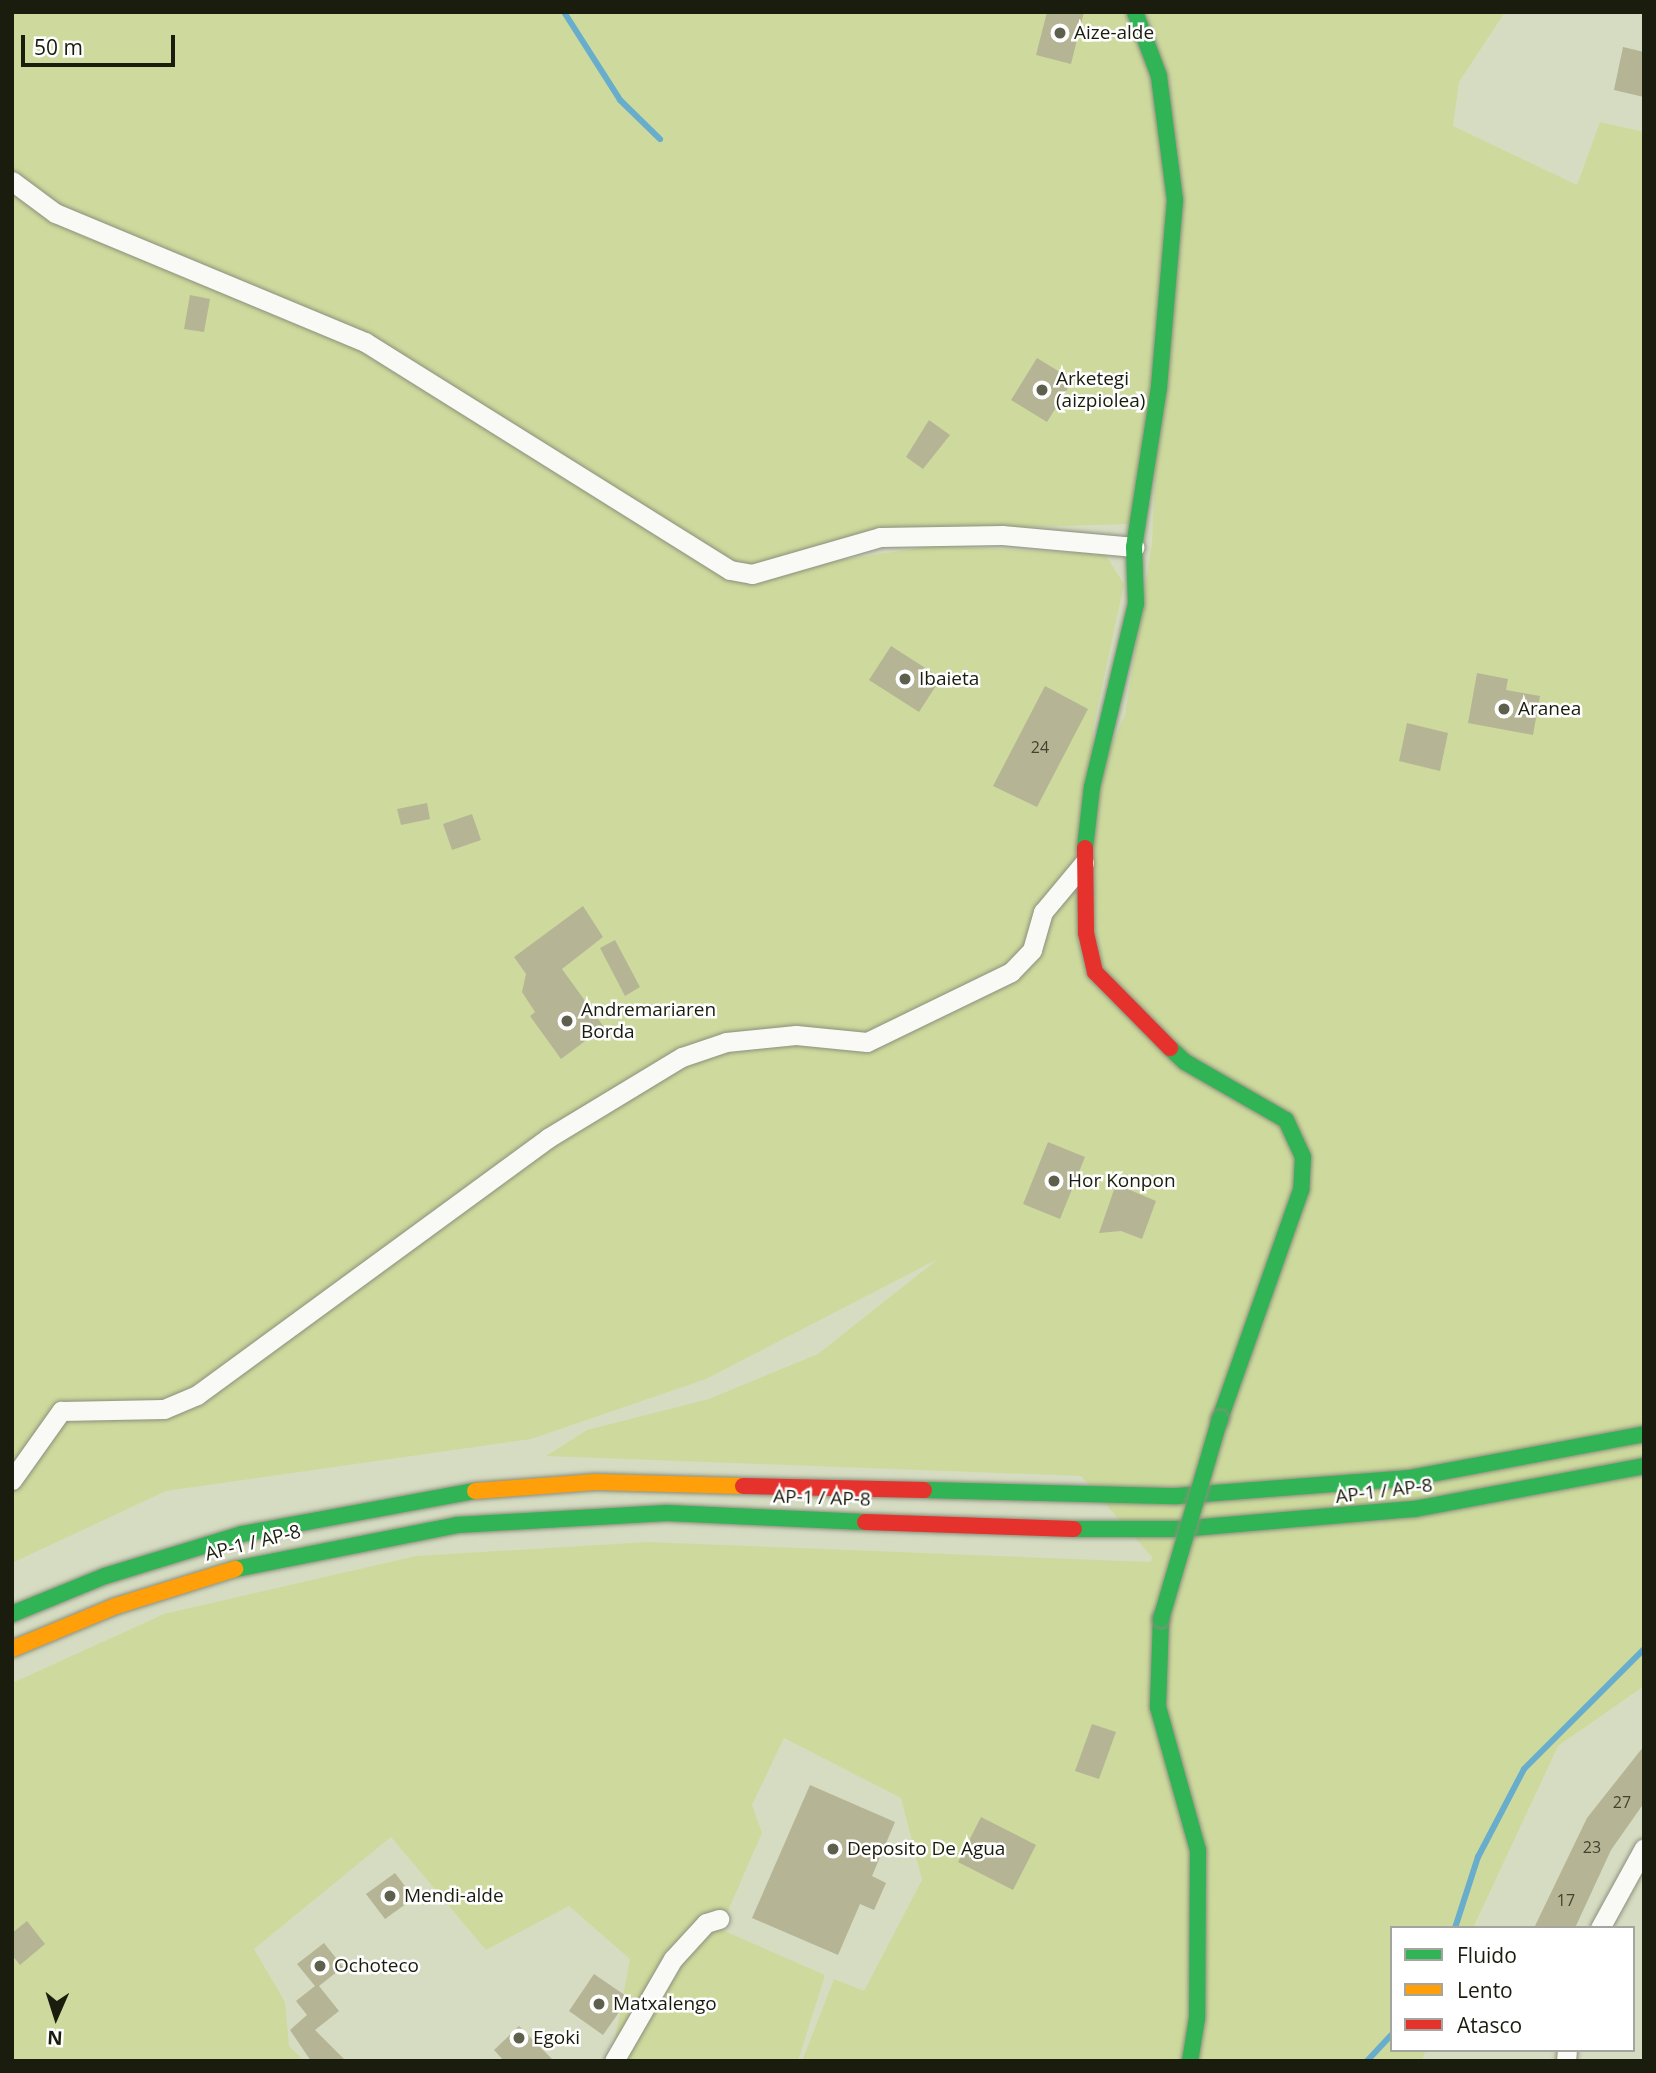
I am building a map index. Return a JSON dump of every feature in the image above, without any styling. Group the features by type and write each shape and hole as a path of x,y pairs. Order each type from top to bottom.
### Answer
{"main road":[{"path":"1135,12 1159,76 1175,200 1159,387 1134,547 1136,604 1092,787 1084,863 1086,933 1095,972 1185,1062 1286,1120 1304,1157 1301,1190 1220,1419 1161,1619 1158,1707 1198,1850 1197,2018 1190,2061"},
{"name":"AP-1 / AP-8","path":"12,1614 105,1577 242,1534 453,1493 608,1482 1177,1496 1410,1478 1644,1434"},
{"name":"AP-1 / AP-8","path":"12,1648 116,1606 250,1564 457,1525 667,1513 1022,1529 1193,1528 1415,1509 1644,1466"}],"street":[{"path":"12,181 55,213 366,342 730,570 751,574 880,537 1002,535 1134,547"},
{"path":"12,1480 61,1411 164,1409 197,1395 548,1138 682,1057 726,1042 796,1034 867,1042 1011,972 1032,950 1043,912 1084,863"},
{"path":"1601,1926 1644,1848"},
{"path":"614,2061 673,1958 705,1923 719,1919"}],"green space":[{"path":"12,12 1505,12 1459,82 1453,126 1577,185 1600,122 1644,132 1644,1686 1558,1746 1474,1926 1390,1926 1390,2052 1425,2052 1422,2061 802,2061 834,1979 864,1991 922,1880 901,1798 784,1738 752,1805 762,1833 720,1929 825,1975 798,2061 611,2061 630,1959 569,1906 486,1950 391,1837 254,1949 285,2002 289,2046 304,2061 12,2061 12,1683 164,1614 416,1556 648,1542 1151,1562 1152,1557 1081,1476 546,1456 587,1430 709,1399 818,1354 938,1259 706,1379 531,1439 166,1491 12,1563","holes":["1161,340 1152,543 1125,715 1093,785 1093,729 1124,584 1105,554 932,546 757,573 938,530 1131,524"]}],"building":[{"name":"Aize-alde","path":"1047,12 1084,12 1071,64 1036,55"},
{"path":"1623,47 1644,52 1644,97 1614,90"},
{"path":"190,295 210,299 204,332 184,329"},
{"name":"Arketegi (aizpiolea)","path":"1037,358 1073,380 1047,422 1011,400"},
{"path":"929,420 950,435 923,469 906,457"},
{"name":"Ibaieta","path":"891,646 941,678 919,712 869,680"},
{"name":"Aranea","path":"1477,673 1508,679 1506,690 1540,696 1533,735 1468,723"},
{"path":"1045,686 1088,709 1037,807 993,786"},
{"path":"1407,723 1448,733 1440,771 1399,761"},
{"path":"427,803 430,819 401,825 397,809"},
{"path":"472,814 481,840 452,850 443,824"},
{"path":"583,906 603,937 562,969 604,1027 561,1059 530,1016 535,1012 522,992 526,974 514,957"},
{"path":"615,940 640,987 625,996 600,948"},
{"name":"Hor Konpon","path":"1048,1142 1085,1157 1060,1219 1023,1204"},
{"path":"1116,1184 1156,1201 1142,1239 1121,1231 1099,1233"},
{"path":"1092,1724 1116,1732 1099,1779 1075,1771"},
{"path":"1644,1746 1644,1803 1611,1850 1576,1926 1535,1926 1587,1818"},
{"name":"Deposito De Agua","path":"810,1785 895,1822 872,1876 886,1883 874,1910 860,1904 838,1955 752,1918"},
{"path":"981,1817 1036,1845 1013,1890 958,1862"},
{"name":"Mendi-alde","path":"395,1873 414,1898 385,1919 366,1894"},
{"path":"27,1921 45,1944 20,1965 12,1955 12,1933"},
{"path":"324,1943 343,1967 319,1986 339,2011 315,2030 346,2061 311,2061 290,2030 307,2015 296,2001 315,1986 297,1964"},
{"name":"Matxalengo","path":"594,1974 629,1998 603,2035 569,2011"},
{"name":"Egoki","path":"519,2026 554,2061 504,2061 494,2050"}],"waterway":[{"path":"564,12 620,100 660,139"},
{"path":"1456,1926 1478,1857 1524,1769 1644,1649"},
{"path":"1367,2061 1390,2036"}],"traffic: fast":[{"path":"1085,848 1092,787 1136,604 1134,547 1159,387 1175,200 1159,76 1135,12"},
{"path":"1170,1048 1185,1062 1286,1120 1303,1157 1301,1190 1220,1419"},
{"path":"1161,1619 1220,1419"},
{"path":"924,1490 1177,1496 1410,1478 1644,1434"},
{"path":"1074,1529 1180,1529 1415,1509 1644,1466"},
{"path":"12,1614 105,1576 242,1534 475,1491"},
{"path":"235,1569 457,1525 667,1513 865,1522"},
{"path":"1161,1619 1158,1707 1198,1850 1197,2018 1190,2061"}],"traffic: slow":[{"path":"475,1491 596,1482 743,1486"},
{"path":"12,1649 116,1606 235,1569"}],"traffic: jam":[{"path":"1085,848 1086,933 1095,972 1170,1048"},
{"path":"743,1486 924,1490"},
{"path":"865,1522 1074,1529"}],"place":[{"name":"Aize-alde","path":"1060,33"},
{"name":"Arketegi (aizpiolea)","path":"1042,390"},
{"name":"Ibaieta","path":"905,679"},
{"name":"Aranea","path":"1504,709"},
{"name":"Andremariaren Borda","path":"567,1021"},
{"name":"Hor Konpon","path":"1054,1181"},
{"name":"Deposito De Agua","path":"833,1849"},
{"name":"Mendi-alde","path":"390,1896"},
{"name":"Ochoteco","path":"320,1966"},
{"name":"Matxalengo","path":"599,2004"},
{"name":"Egoki","path":"519,2038"}]}
